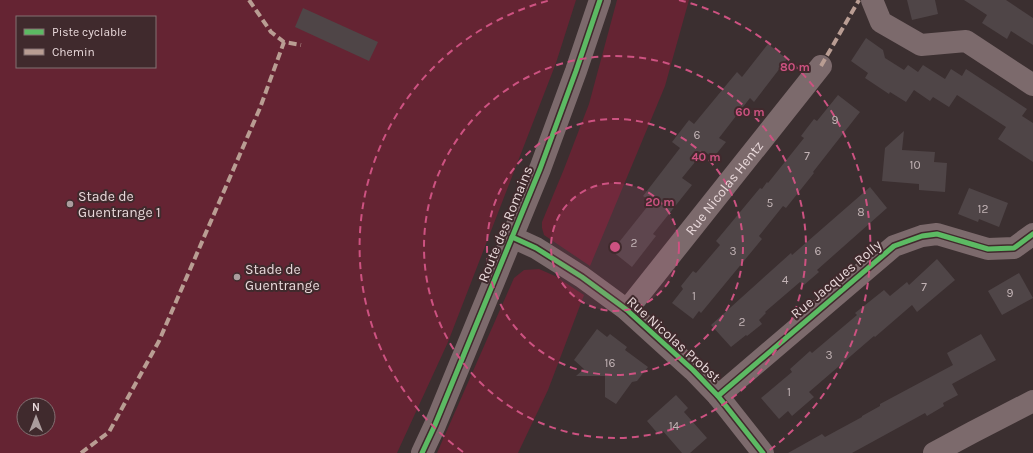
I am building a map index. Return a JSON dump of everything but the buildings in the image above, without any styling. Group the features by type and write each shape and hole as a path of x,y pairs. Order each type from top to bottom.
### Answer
{"street":[{"name":"Route des Romains","path":"422,453 435,425 545,155 600,0"},
{"path":"872,0 881,22 921,45 966,41 1033,85"},
{"name":"Rue Nicolas Hentz","path":"627,310 821,66"},
{"name":"Rue Jacques Rolly","path":"718,396 894,246 922,236 937,234 988,249 1014,248 1033,234"},
{"name":"Rue Nicolas Probst","path":"512,238 536,248 582,277 627,310 693,370 718,396 763,453"},
{"path":"934,453 1033,401"}],"shaded area":[{"name":"Stade de Guentrange","path":"0,0 576,0 556,63 448,342 397,453 0,453"},
{"path":"617,0 689,0 665,86 590,266 544,235 542,222 589,104"},
{"path":"539,269 555,276 584,295 548,390 518,453 437,453 514,278 524,270"}],"marked path":[{"path":"249,0 271,32 284,42 301,45"},
{"path":"821,66 859,0"},
{"path":"81,453 109,432 159,341 260,108 284,42"}],"cycle path":[{"path":"422,453 435,425 540,169 600,0"},
{"path":"718,396 894,246 922,236 937,234 988,249 1014,248 1033,234"},
{"path":"512,237 536,248 582,277 627,310 693,370 718,396 763,453"}],"place":[{"name":"Stade de Guentrange 1","path":"70,204"},
{"name":"Stade de Guentrange","path":"237,277"}]}
